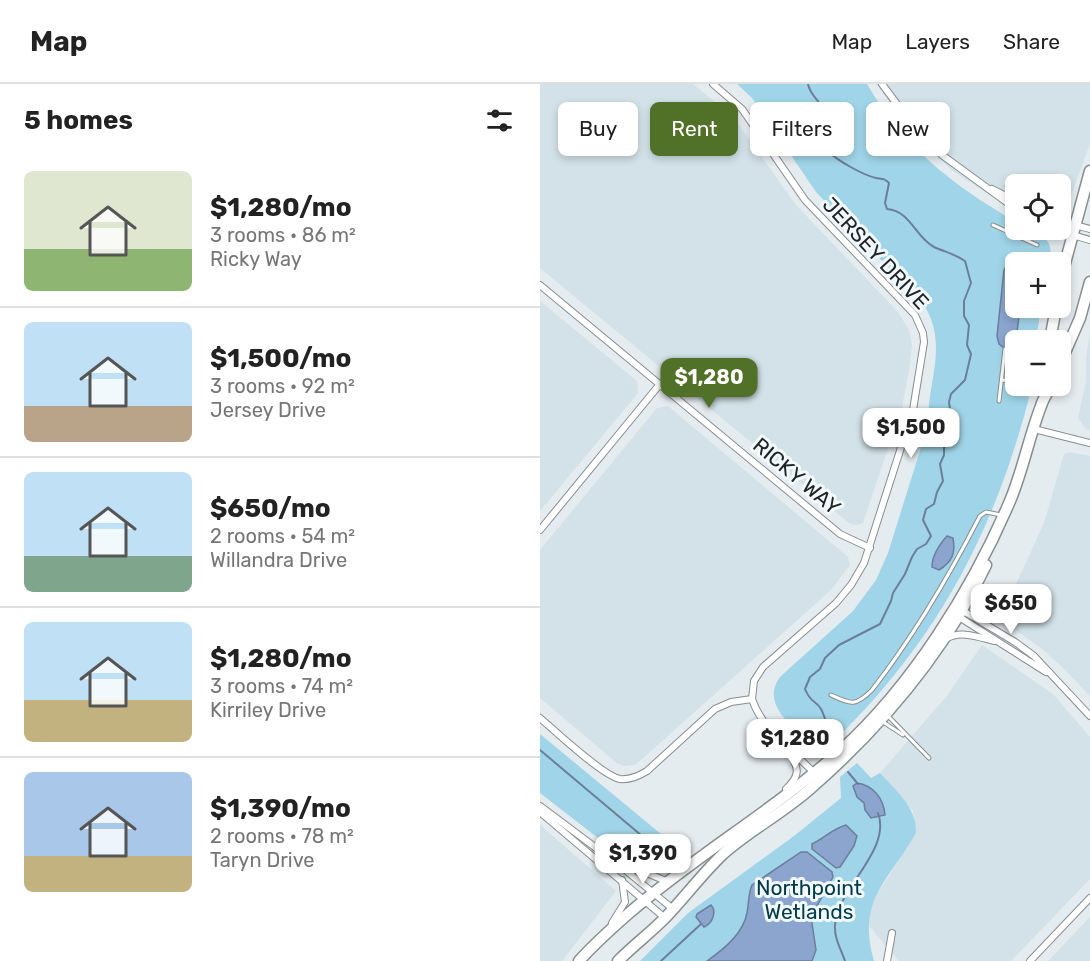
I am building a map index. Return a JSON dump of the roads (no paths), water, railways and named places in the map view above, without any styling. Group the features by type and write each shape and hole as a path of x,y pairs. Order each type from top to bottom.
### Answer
{"main road":[{"path":"1068,252 1090,171"},
{"path":"1071,338 1080,318 1090,282"},
{"path":"618,961 669,914 723,854 815,778 917,676 942,641 1001,520 1019,476 1043,396"},
{"path":"880,714 957,611"},
{"path":"579,961 603,936 666,881 815,778"}],"street":[{"name":"JERSEY DRIVE","path":"713,84 742,109 805,200 908,306 915,315 922,333 923,357 913,410 870,548 859,572 844,594 758,674 752,690 752,699"},
{"path":"882,84 896,104 932,145 951,163 1005,201"},
{"path":"973,178 1005,195"},
{"path":"1073,230 1090,229"},
{"path":"1073,230 1090,240"},
{"name":"RICKY WAY","path":"540,285 840,534 870,548"},
{"path":"540,530 660,384"},
{"path":"1034,429 1090,443"},
{"path":"957,611 1000,643 1057,679"},
{"path":"957,611 1015,642 1034,656 1090,716"},
{"path":"942,641 951,636 964,634 1000,643"},
{"path":"540,718 604,771 623,779 632,778 647,771 715,709 731,702 752,699 760,716 815,778"},
{"path":"713,848 733,827 794,782 798,771 788,748"},
{"path":"540,806 624,869 669,914"},
{"path":"540,812 622,880 649,896 669,914"},
{"path":"624,869 642,871 666,881"},
{"path":"603,936 625,902 622,880"},
{"path":"1030,961 1090,898"},
{"path":"887,961 892,933"}],"lane":[{"path":"993,225 1005,230"},
{"path":"1025,240 1036,245"},
{"path":"999,401 1005,349"},
{"path":"831,695 854,703 861,701 872,690 929,610 980,516 986,512 1001,520"},
{"path":"880,714 909,740"},
{"path":"880,714 929,758"}],"waterway":[{"path":"808,84 827,119 829,152 858,171 884,179 889,183 885,203 887,209 902,214 928,243 965,261 971,283 964,301 964,316 969,325 967,345 971,354 965,380 951,394 950,409 935,423 936,432 944,446 944,455 940,464 943,481 934,504 926,509 923,520 931,536 912,557 880,624 839,645 825,658 820,669 810,677 805,689 809,697 821,709 832,738"},
{"path":"540,750 648,841"},
{"path":"848,772 858,784"},
{"path":"845,961 836,934 838,911 877,841 880,827 878,813"},
{"path":"661,961 701,924"}],"park label":[{"name":"Northpoint Wetlands","path":"809,899"}]}
